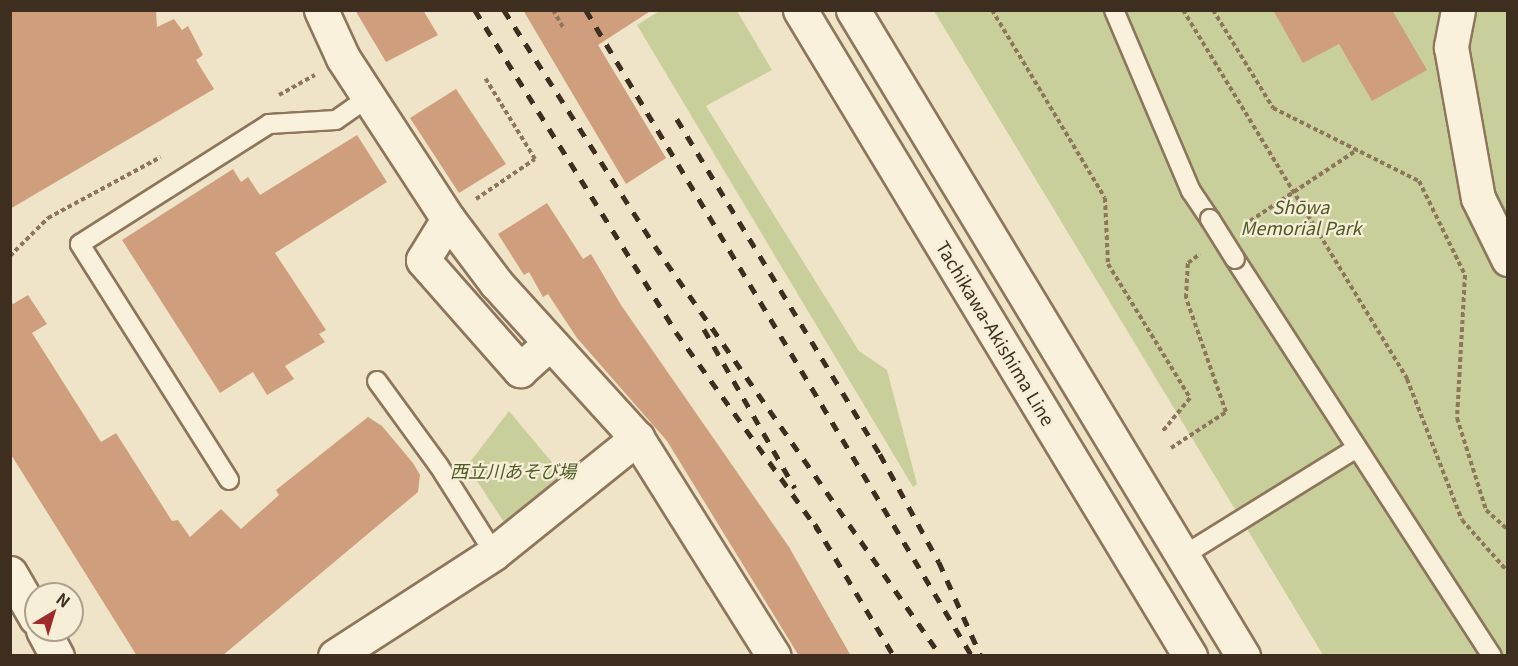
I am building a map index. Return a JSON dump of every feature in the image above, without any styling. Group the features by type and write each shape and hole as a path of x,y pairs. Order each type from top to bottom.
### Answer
{"street":[{"path":"321,10 343,58 448,219 550,343 638,438 774,656"},
{"name":"Tachikawa-Akishima Line","path":"800,10 1190,656"},
{"path":"853,10 1181,557 1243,656"},
{"path":"1458,10 1451,47 1478,198 1508,260"},
{"path":"448,219 423,260 520,370 550,343"},
{"path":"335,656 494,553 638,438"},
{"path":"10,573 24,597"},
{"path":"49,642 57,656"}],"lane":[{"path":"1114,10 1191,191 1492,656"},
{"path":"229,480 80,244 269,124 336,120 368,98"},
{"path":"377,381 439,466 494,553"},
{"path":"1181,557 1357,448"}],"path":[{"path":"553,10 563,27"},
{"path":"992,10 1105,198 1108,264 1190,398 1162,432"},
{"path":"1183,10 1407,379 1462,520 1508,572"},
{"path":"1213,10 1273,108 1419,181 1465,275 1457,418 1486,510 1508,530"},
{"path":"448,219 535,159 484,76"}],"green space":[{"path":"661,10 737,11 772,70 706,106 859,351 887,370 917,484 913,487 637,25"},
{"name":"Shōwa Memorial Park","path":"934,11 1507,11 1507,655 1323,655"},
{"name":"西立川あそび場","path":"509,411 565,478 504,522 467,466"}],"building":[{"path":"10,10 156,10 157,27 174,19 182,30 188,26 203,55 196,60 214,89 10,209"},
{"path":"355,10 423,10 438,35 386,62"},
{"path":"523,10 652,10 598,45 666,158 626,184"},
{"path":"1273,10 1392,10 1427,70 1372,101 1339,44 1303,63"},
{"path":"456,89 506,164 459,193 410,118"},
{"path":"357,135 387,182 275,253 326,330 319,334 325,342 285,366 294,379 267,395 253,372 220,393 122,240 233,169 241,182 248,177 260,195"},
{"path":"547,203 583,259 591,254 621,305 789,547 851,656 799,656 667,441 577,338 548,294 543,297 529,272 524,275 498,234"},
{"path":"28,295 47,324 32,333 101,442 116,433 172,521 178,520 190,537 221,509 241,529 279,495 276,490 368,417 382,426 413,463 420,475 418,492 222,656 137,656 10,453 10,300 13,304"}],"railway":[{"path":"475,10 676,332 819,531"},
{"path":"504,10 655,246 941,656"},
{"path":"586,10 972,656"},
{"path":"677,119 880,454 939,562 981,656"},
{"path":"704,329 795,488"},
{"path":"815,524 894,656"}]}
